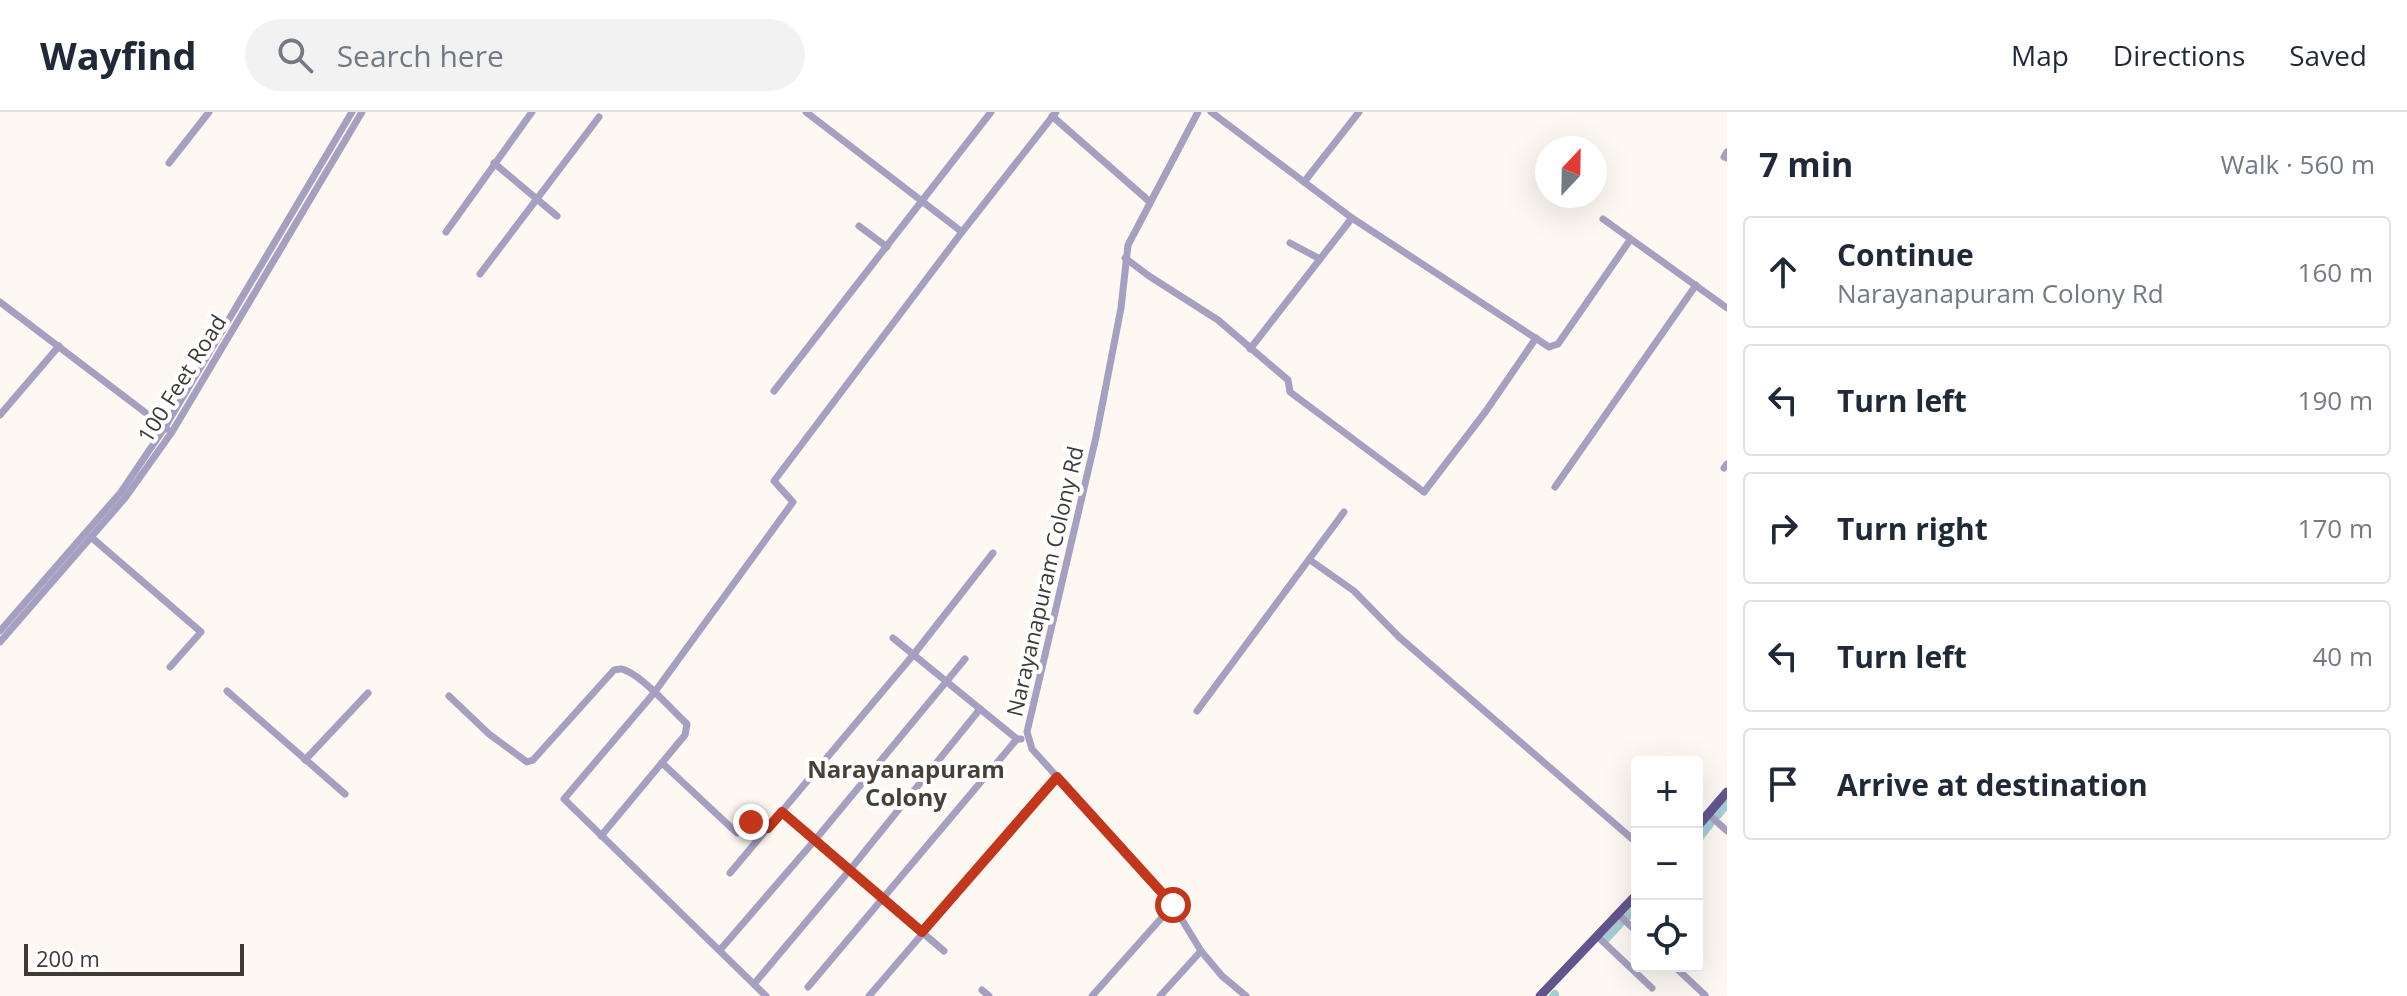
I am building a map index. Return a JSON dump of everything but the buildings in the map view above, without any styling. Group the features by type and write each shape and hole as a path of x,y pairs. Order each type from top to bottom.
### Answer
{"main road":[{"path":"1703,820 1727,792"},
{"path":"1540,996 1632,900"}],"street":[{"path":"169,163 209,112"},
{"name":"100 Feet Road","path":"0,631 121,492 168,430 352,112"},
{"name":"100 Feet Road","path":"0,642 125,498 362,112"},
{"path":"446,232 532,112"},
{"path":"806,112 962,232"},
{"path":"774,391 991,112"},
{"name":"Narayanapuram Colony Rd","path":"1198,112 1128,245 1121,308 1096,437 1027,739 1032,749 1173,905 1201,951 1222,976 1246,996"},
{"path":"1211,112 1352,218 1549,347 1558,344 1630,240"},
{"path":"1304,182 1359,112"},
{"path":"766,996 564,798 654,693 793,502 774,481 1054,114 1150,202"},
{"path":"480,274 599,117"},
{"path":"1727,152 1724,157 1727,158"},
{"path":"494,163 557,216"},
{"path":"1250,349 1352,218"},
{"path":"1603,219 1727,308"},
{"path":"859,226 887,247"},
{"path":"1290,243 1320,259"},
{"path":"1125,258 1218,320 1288,380 1290,392 1425,492 1536,338"},
{"path":"1555,487 1696,285"},
{"path":"0,302 168,430"},
{"path":"0,415 59,346"},
{"path":"1197,711 1344,512"},
{"path":"91,537 201,632 170,667"},
{"path":"730,873 914,654 993,553"},
{"path":"1310,560 1354,591 1399,637 1631,838"},
{"path":"893,638 1017,739 1027,739"},
{"path":"720,950 965,659"},
{"path":"449,696 489,734 527,762 533,760 614,670 629,672 654,693 687,724 685,735 601,836"},
{"path":"227,691 345,794"},
{"path":"305,760 368,693"},
{"path":"754,984 980,709"},
{"path":"808,987 1017,739"},
{"path":"662,763 737,833 743,832 752,822 768,828"},
{"path":"869,996 1057,777"},
{"path":"782,812 944,951"},
{"path":"1708,814 1727,831"},
{"path":"1092,996 1173,905"},
{"path":"1619,915 1631,926"},
{"path":"1598,937 1652,988"},
{"path":"1160,996 1201,951"},
{"path":"1680,972 1705,995"}],"waterway":[{"path":"1718,815 1727,804"},
{"path":"1703,833 1710,824"},
{"path":"1628,916 1631,913"},
{"path":"1607,938 1620,924"}],"district":[{"name":"Narayanapuram Colony","path":"906,782"}],"route":[{"path":"751,822 768,828 782,812 922,932 1057,777 1173,905"}]}
